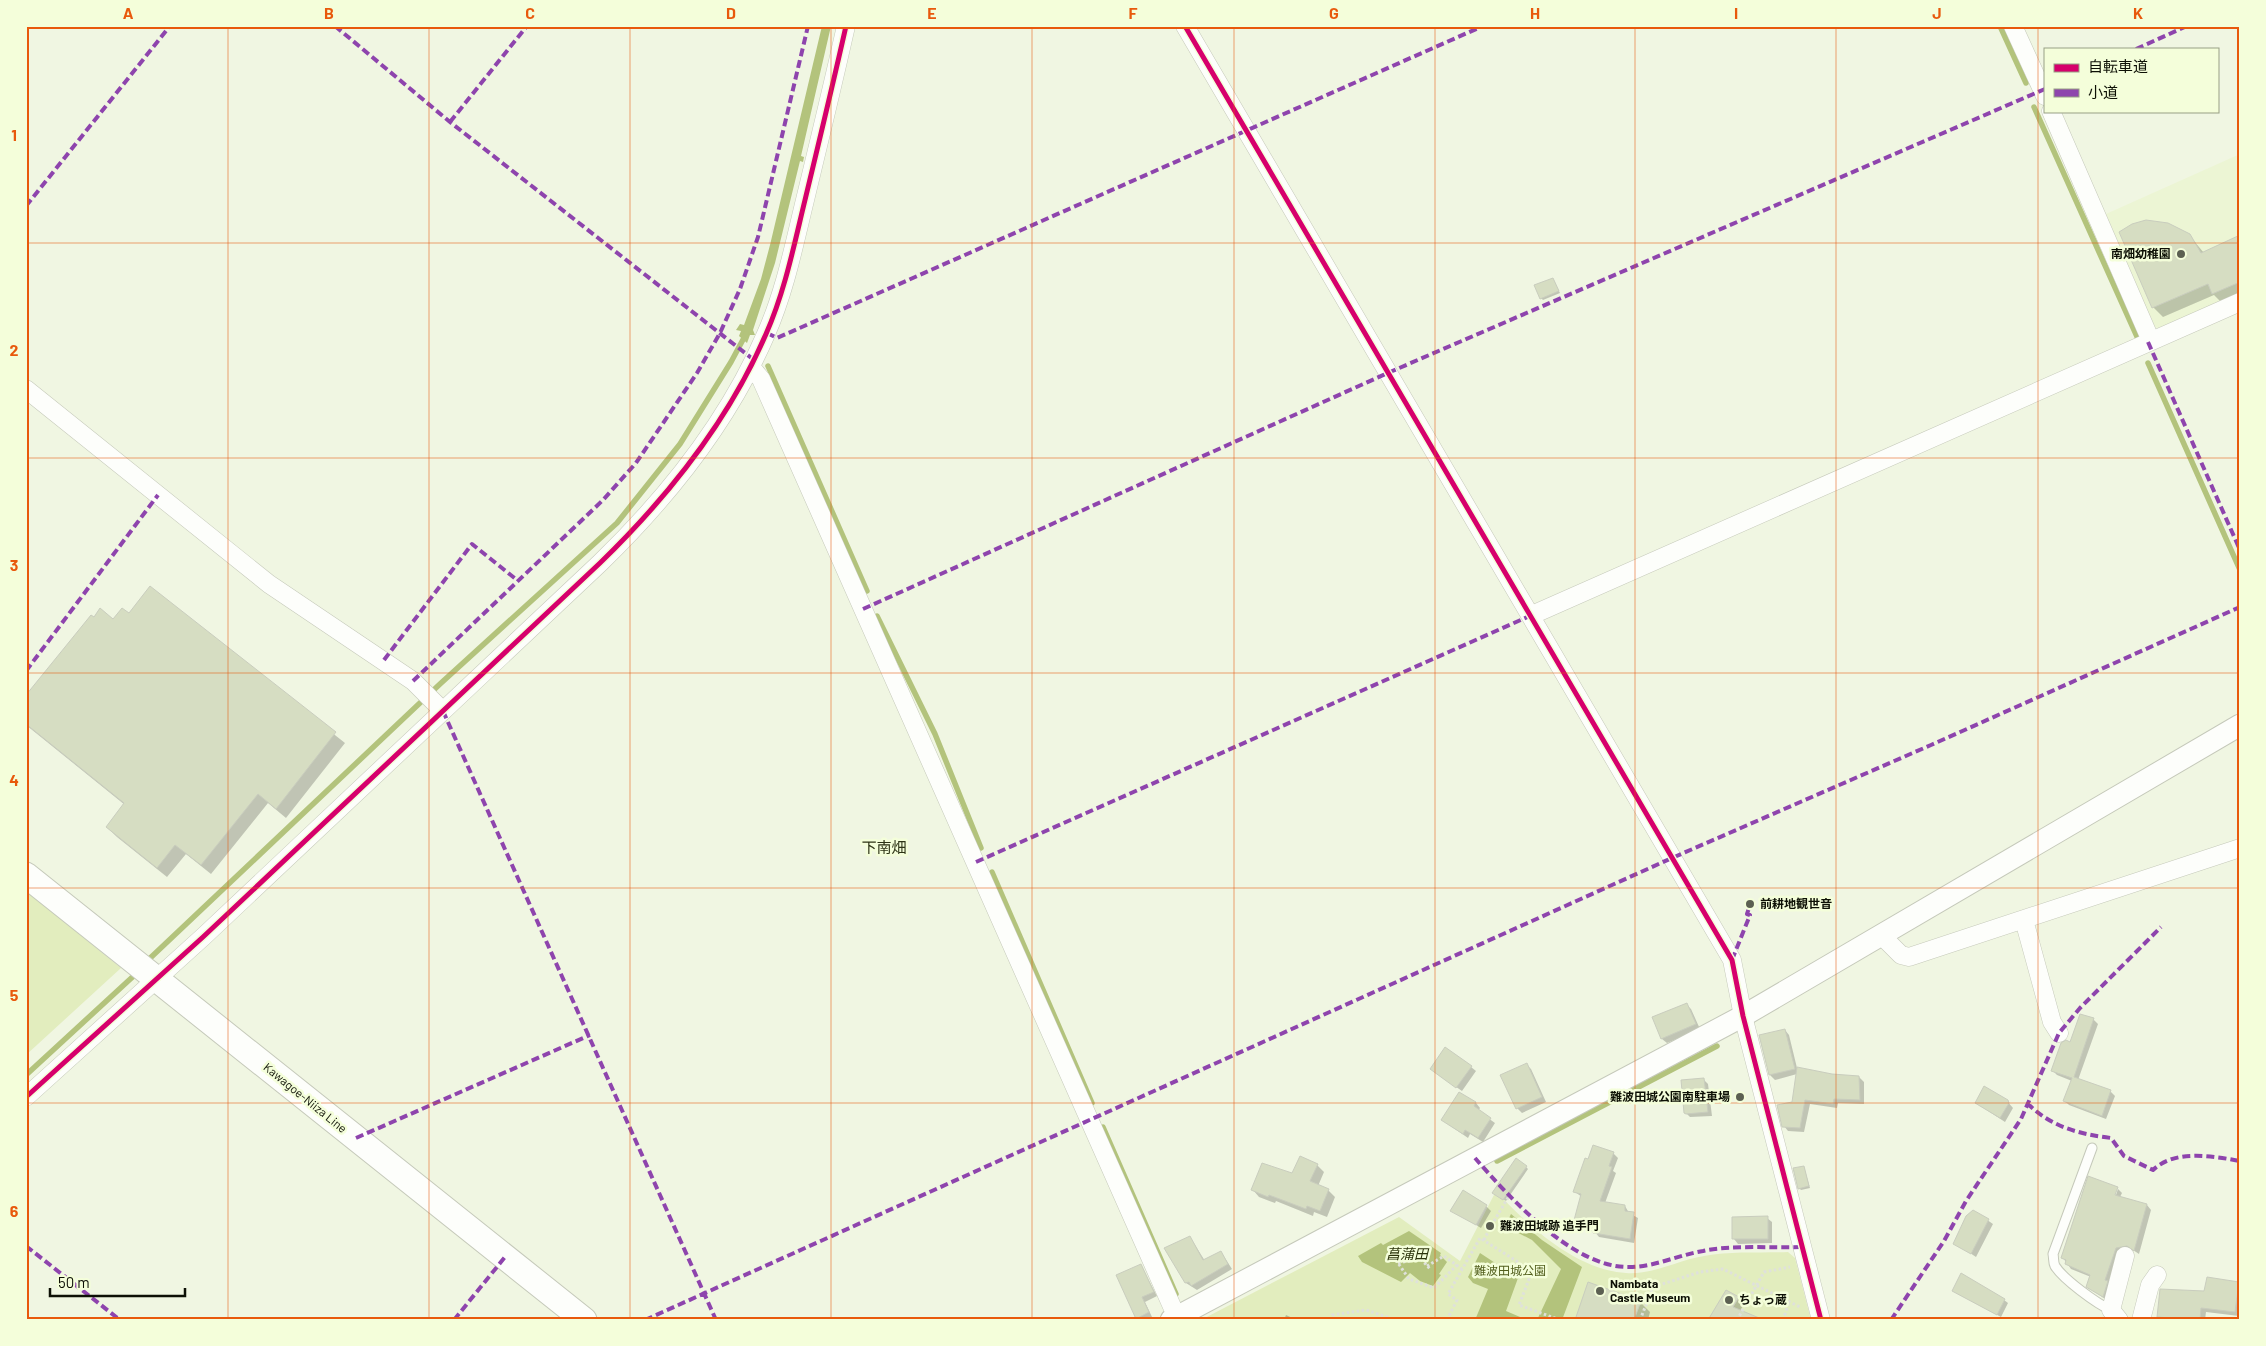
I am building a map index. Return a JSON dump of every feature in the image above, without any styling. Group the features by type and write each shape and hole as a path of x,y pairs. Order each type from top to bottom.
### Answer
{"main road":[{"name":"Kawagoe-Niiza Line","path":"26,876 584,1320"}],"street":[{"path":"26,1097 146,972 203,937 441,708 618,546 654,508 710,432 751,366 767,333 788,271 846,26"},
{"path":"1185,26 1532,615 1732,960 1743,1016 1821,1320"},
{"path":"2013,26 2044,94"},
{"path":"2052,112 2151,341"},
{"path":"1532,615 2240,302"},
{"path":"751,366 761,379 1175,1319 1743,1016 2240,725"},
{"path":"26,389 269,584 419,686 441,708"},
{"path":"1882,936 1901,955 1909,957 2240,848"},
{"path":"2024,920 2052,1022 2059,1033"},
{"path":"2115,1315 2126,1256"},
{"path":"2141,1320 2150,1284 2157,1275"}],"lane":[{"path":"2092,1148 2054,1254 2054,1264 2060,1272 2115,1315"}],"path":[{"path":"1494,1221 1509,1196"},
{"path":"1484,1240 1488,1232"},
{"path":"1446,1320 1457,1300 1448,1294 1480,1238 1518,1262 1531,1274 1519,1305 1560,1320"},
{"path":"1457,1265 1434,1288 1409,1279 1397,1261 1423,1258 1429,1268 1444,1256 1457,1265 1462,1269"},
{"path":"1738,1320 1764,1272 1806,1264"},
{"path":"1640,1320 1652,1290 1656,1286 1700,1272 1723,1270 1801,1307"},
{"path":"1783,1320 1789,1302"},
{"path":"1331,1320 1332,1316 1366,1310 1396,1320"}],"shaded area":[{"name":"南畑幼稚園","path":"2240,154 2240,294 2161,329 2155,327 2106,214"}],"green space":[{"path":"26,891 121,968 26,1055"},
{"name":"難波田城公園","path":"1496,1191 1538,1232 1554,1244 1589,1264 1607,1270 1636,1273 1656,1270 1714,1254 1788,1252 1795,1258 1811,1320 1201,1320 1399,1217 1460,1261"}],"water":[{"path":"822,26 831,26 801,156 804,157 803,162 800,161 775,263 753,330 755,335 750,335 747,343 739,336 741,331 736,330 740,324 744,325 761,279"},
{"path":"1511,1214 1542,1240 1582,1267 1562,1320 1537,1320 1561,1269 1532,1240 1505,1226"},
{"name":"菖蒲田","path":"1409,1231 1441,1253 1440,1255 1447,1262 1433,1286 1420,1281 1410,1273 1401,1282 1362,1262 1358,1256 1381,1243 1383,1245"},
{"path":"1480,1253 1518,1278 1506,1311 1527,1320 1475,1320 1488,1289 1473,1283 1468,1277"}],"building":[{"path":"2146,220 2168,223 2190,234 2201,253 2240,235 2240,282 2212,294 2208,284 2152,308 2119,232 2132,224"},
{"path":"1553,278 1559,291 1540,299 1534,285"},
{"path":"150,586 336,732 276,809 258,794 201,865 175,845 157,868 106,827 124,803 26,724 26,695 91,615 94,617 100,608 113,619 122,608 129,613"},
{"path":"1687,1003 1696,1024 1661,1039 1652,1017"},
{"path":"2080,1014 2094,1018 2074,1077 2111,1090 2102,1116 2063,1101 2072,1078 2051,1071 2061,1043 2066,1040 2070,1042"},
{"path":"1785,1029 1795,1069 1769,1075 1759,1035"},
{"path":"1445,1047 1472,1066 1456,1088 1430,1069"},
{"path":"1527,1063 1542,1097 1516,1109 1500,1075"},
{"path":"1797,1067 1832,1074 1859,1076 1860,1100 1834,1099 1833,1104 1805,1100 1800,1128 1782,1127 1777,1105 1792,1102"},
{"path":"1704,1078 1708,1112 1684,1113 1681,1080"},
{"path":"1984,1086 2008,1100 2009,1103 2000,1118 1975,1103"},
{"path":"1459,1092 1476,1102 1474,1106 1491,1118 1478,1138 1465,1130 1463,1134 1441,1120"},
{"path":"1593,1145 1614,1152 1609,1166 1612,1167 1600,1201 1625,1205 1625,1211 1634,1212 1630,1239 1593,1233 1594,1230 1573,1224 1581,1194 1573,1192 1585,1158 1588,1159"},
{"path":"1300,1156 1318,1164 1310,1181 1329,1189 1320,1211 1307,1206 1306,1209 1251,1190 1262,1163 1292,1173"},
{"path":"1516,1158 1527,1166 1503,1200 1492,1193"},
{"path":"1804,1166 1809,1186 1798,1189 1793,1168"},
{"path":"2088,1176 2118,1187 2115,1195 2147,1204 2134,1251 2127,1246 2116,1248 2105,1280 2108,1281 2103,1297 2086,1287 2090,1275 2065,1264 2066,1260 2061,1258"},
{"path":"1463,1190 1487,1205 1476,1225 1450,1211"},
{"path":"1973,1210 1989,1219 1971,1254 1953,1244 1966,1216"},
{"path":"1768,1216 1768,1239 1732,1239 1732,1217"},
{"path":"1190,1236 1203,1260 1221,1251 1228,1264 1191,1286 1189,1282 1185,1283 1164,1248"},
{"path":"1141,1264 1154,1292 1142,1297 1149,1312 1136,1319 1116,1275"},
{"path":"1961,1273 2005,1299 1997,1315 1952,1291"},
{"path":"2207,1277 2239,1282 2235,1312 2201,1308 2200,1320 2157,1317 2160,1289 2204,1291"},
{"name":"Nambata Castle Museum","path":"1588,1282 1641,1301 1634,1320 1575,1320"},
{"path":"1726,1290 1739,1297 1733,1307 1764,1320 1708,1320"}],"waterway":[{"path":"2000,26 2026,83"},
{"path":"2034,107 2138,339"},
{"path":"146,962 440,684 617,523 680,444 731,362 746,334"},
{"path":"2148,363 2240,570"},
{"path":"768,366 867,591"},
{"path":"877,616 935,734 981,848"},
{"path":"992,872 1092,1103"},
{"path":"26,1075 139,971"},
{"path":"1497,1161 1717,1046"},
{"path":"1103,1127 1176,1294"}],"marked path":[{"path":"26,206 170,26"},
{"path":"335,26 450,122 754,360"},
{"path":"450,122 527,26"},
{"path":"413,681 603,500 636,463 697,373 720,333 740,289 758,237 808,26"},
{"path":"767,333 777,338 1483,26"},
{"path":"2138,48 2187,26"},
{"path":"863,609 1390,372 2044,89"},
{"path":"2148,342 2240,550"},
{"path":"26,671 158,495"},
{"path":"384,660 472,544 517,580"},
{"path":"645,1320 1672,858 2240,607"},
{"path":"976,862 1532,615"},
{"path":"443,711 716,1320"},
{"path":"1732,960 1750,915 1747,914 1749,908"},
{"path":"1891,1320 1944,1241 1966,1201 2021,1119 2059,1033 2080,1008 2161,927"},
{"path":"356,1138 590,1035"},
{"path":"2027,1103 2056,1124 2088,1134 2111,1138 2124,1156 2153,1170 2162,1163 2183,1157 2206,1156 2240,1161"},
{"path":"1475,1158 1506,1192 1544,1228 1586,1256 1608,1264 1629,1267 1639,1266 1714,1249 1801,1247"},
{"path":"26,1246 120,1320"},
{"path":"454,1320 505,1257"}],"cycle path":[{"path":"26,1097 203,937 600,563 672,485 715,427 734,397 751,366 773,318 793,251 846,26"},
{"path":"1185,26 1732,960 1743,1016 1821,1320"}],"place":[{"name":"南畑幼稚園","path":"2181,254"},
{"name":"前耕地観世音","path":"1750,904"},
{"name":"難波田城公園南駐車場","path":"1740,1097"},
{"name":"難波田城跡 追手門","path":"1490,1226"},
{"name":"Nambata Castle Museum","path":"1600,1291"},
{"name":"ちょっ蔵","path":"1729,1300"}],"district":[{"name":"下南畑","path":"884,848"}]}
